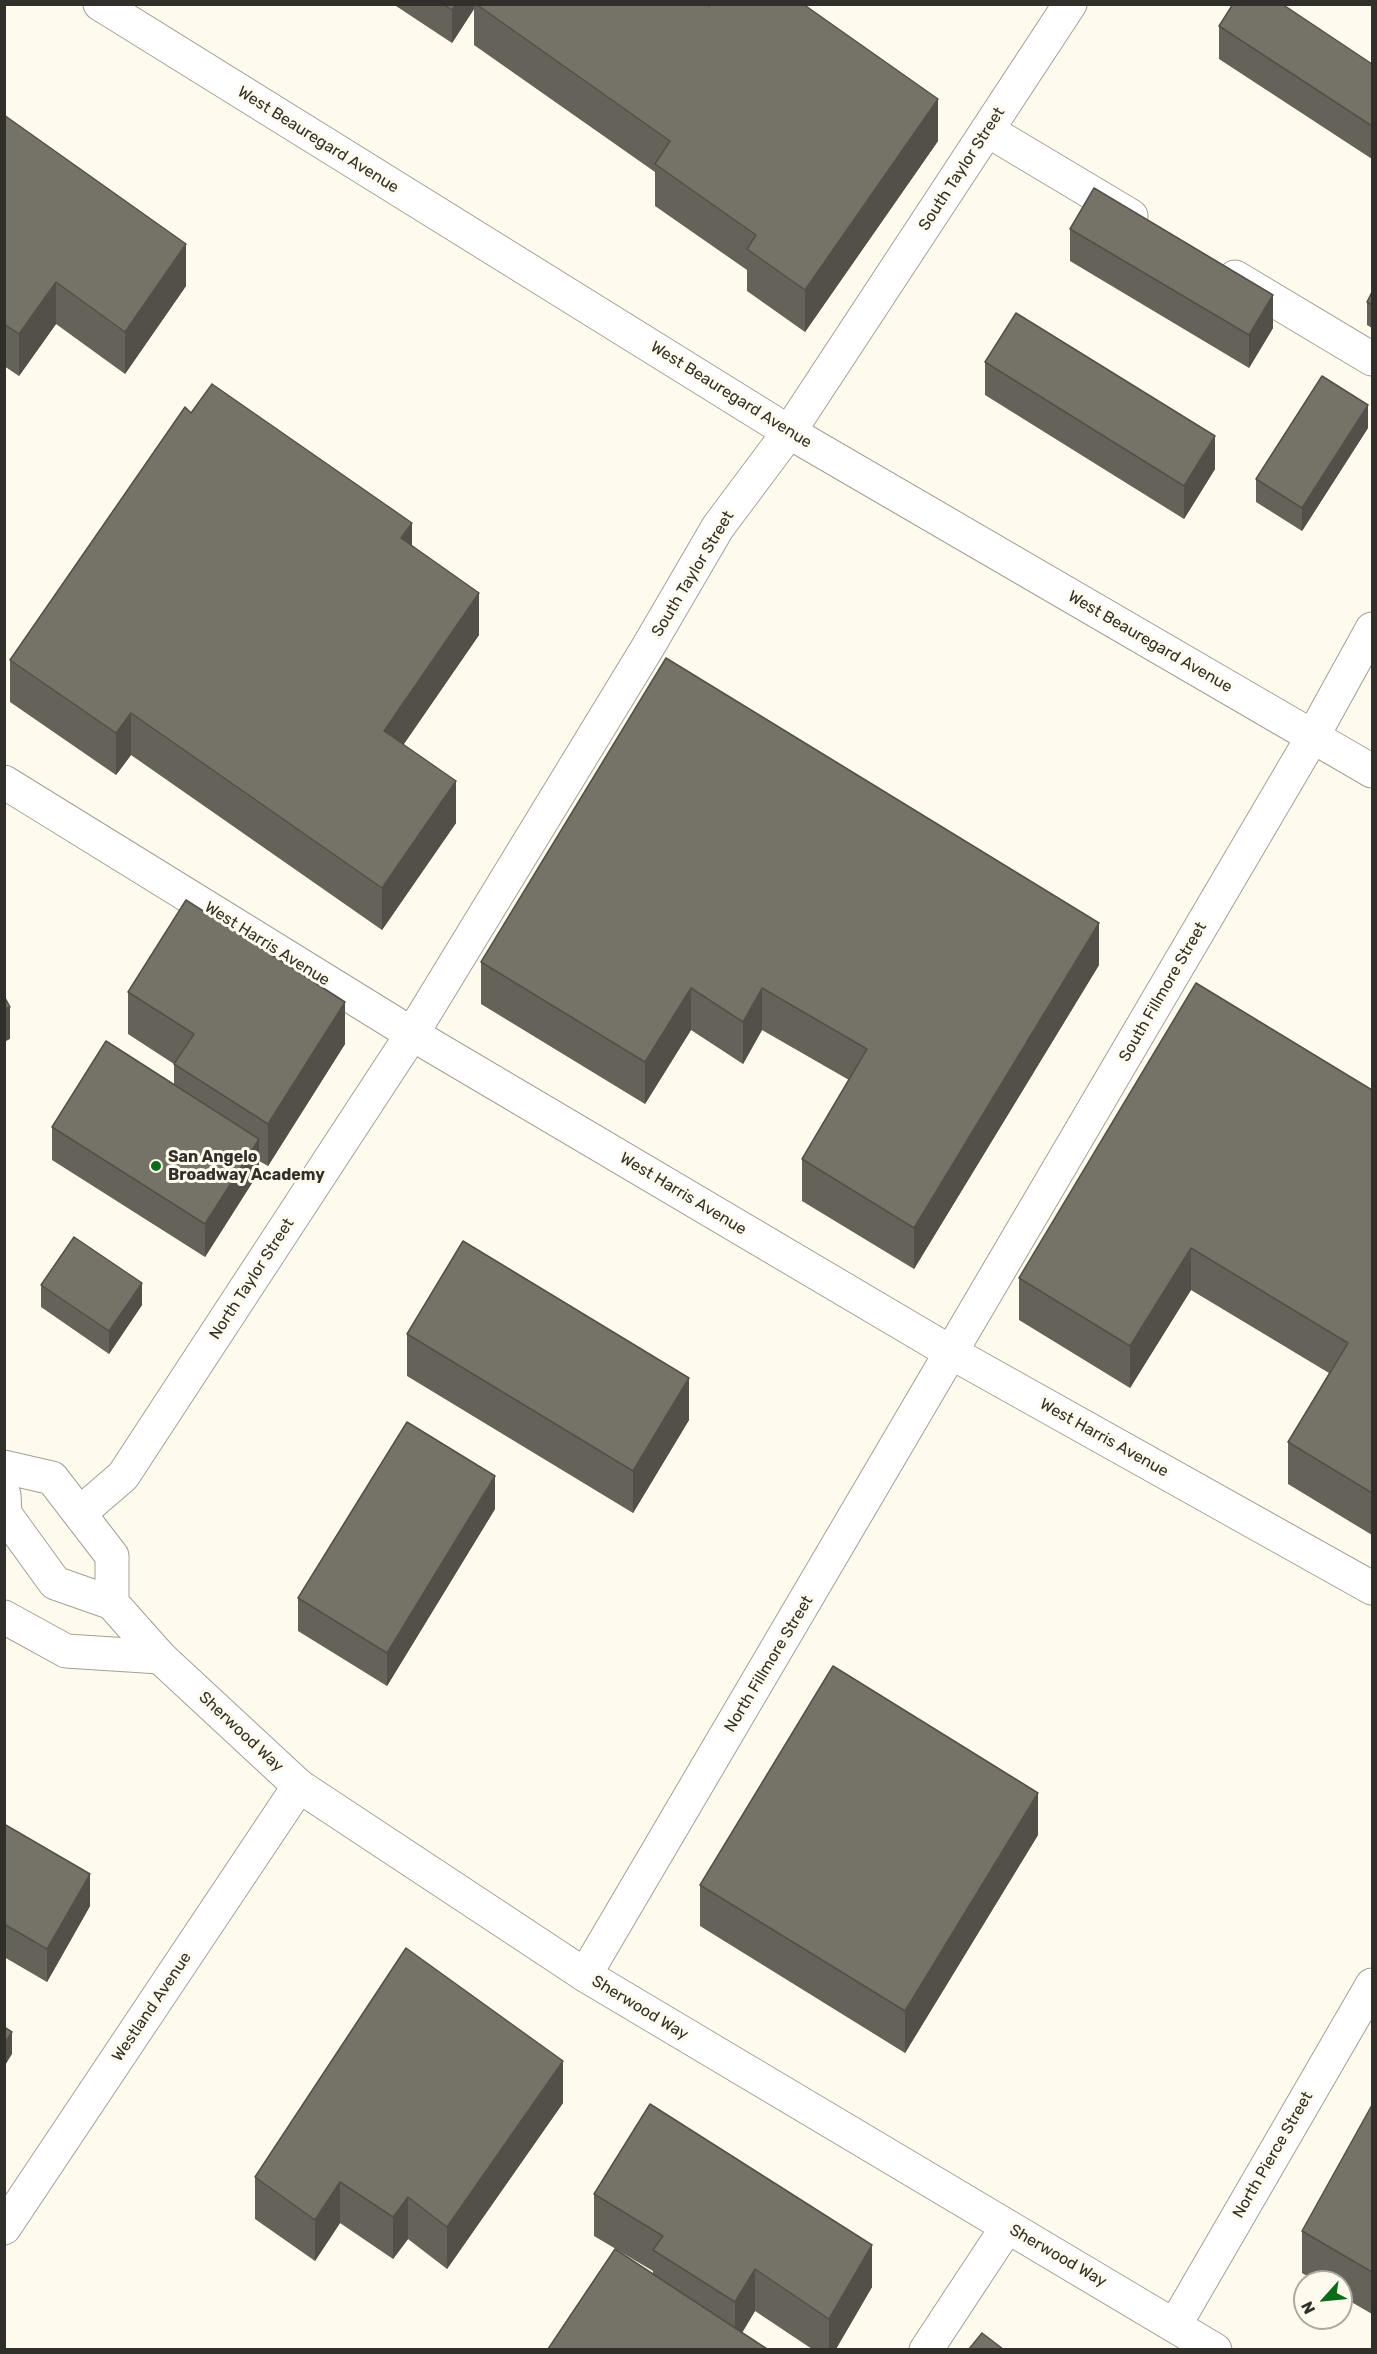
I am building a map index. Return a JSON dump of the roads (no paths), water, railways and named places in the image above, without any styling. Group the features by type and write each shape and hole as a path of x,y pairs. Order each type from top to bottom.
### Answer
{"street":[{"name":"West Beauregard Avenue","path":"100,4 789,432 1372,771"},
{"name":"South Taylor Street","path":"412,1034 648,647 718,527 789,432 1070,4"},
{"path":"987,130 1159,232"},
{"path":"1210,263 1372,359"},
{"name":"South Fillmore Street","path":"952,1353 1313,736 1372,629"},
{"name":"West Harris Avenue","path":"4,782 412,1034 952,1353 1372,1588"},
{"name":"North Taylor Street","path":"80,1514 123,1476 412,1034"},
{"name":"North Fillmore Street","path":"585,1975 952,1353"},
{"path":"4,1467 52,1478 112,1556 112,1603"},
{"name":"Sherwood Way","path":"4,1495 5,1514 55,1583 112,1603 160,1657 299,1786 585,1975 1215,2349"},
{"path":"4,1617 66,1651 160,1657"},
{"name":"Westland Avenue","path":"4,2228 299,1786"},
{"name":"North Pierce Street","path":"1175,2325 1372,1985"},
{"path":"926,2349 1007,2227"}],"place":[{"name":"San Angelo Broadway Academy","path":"156,1166"}]}
